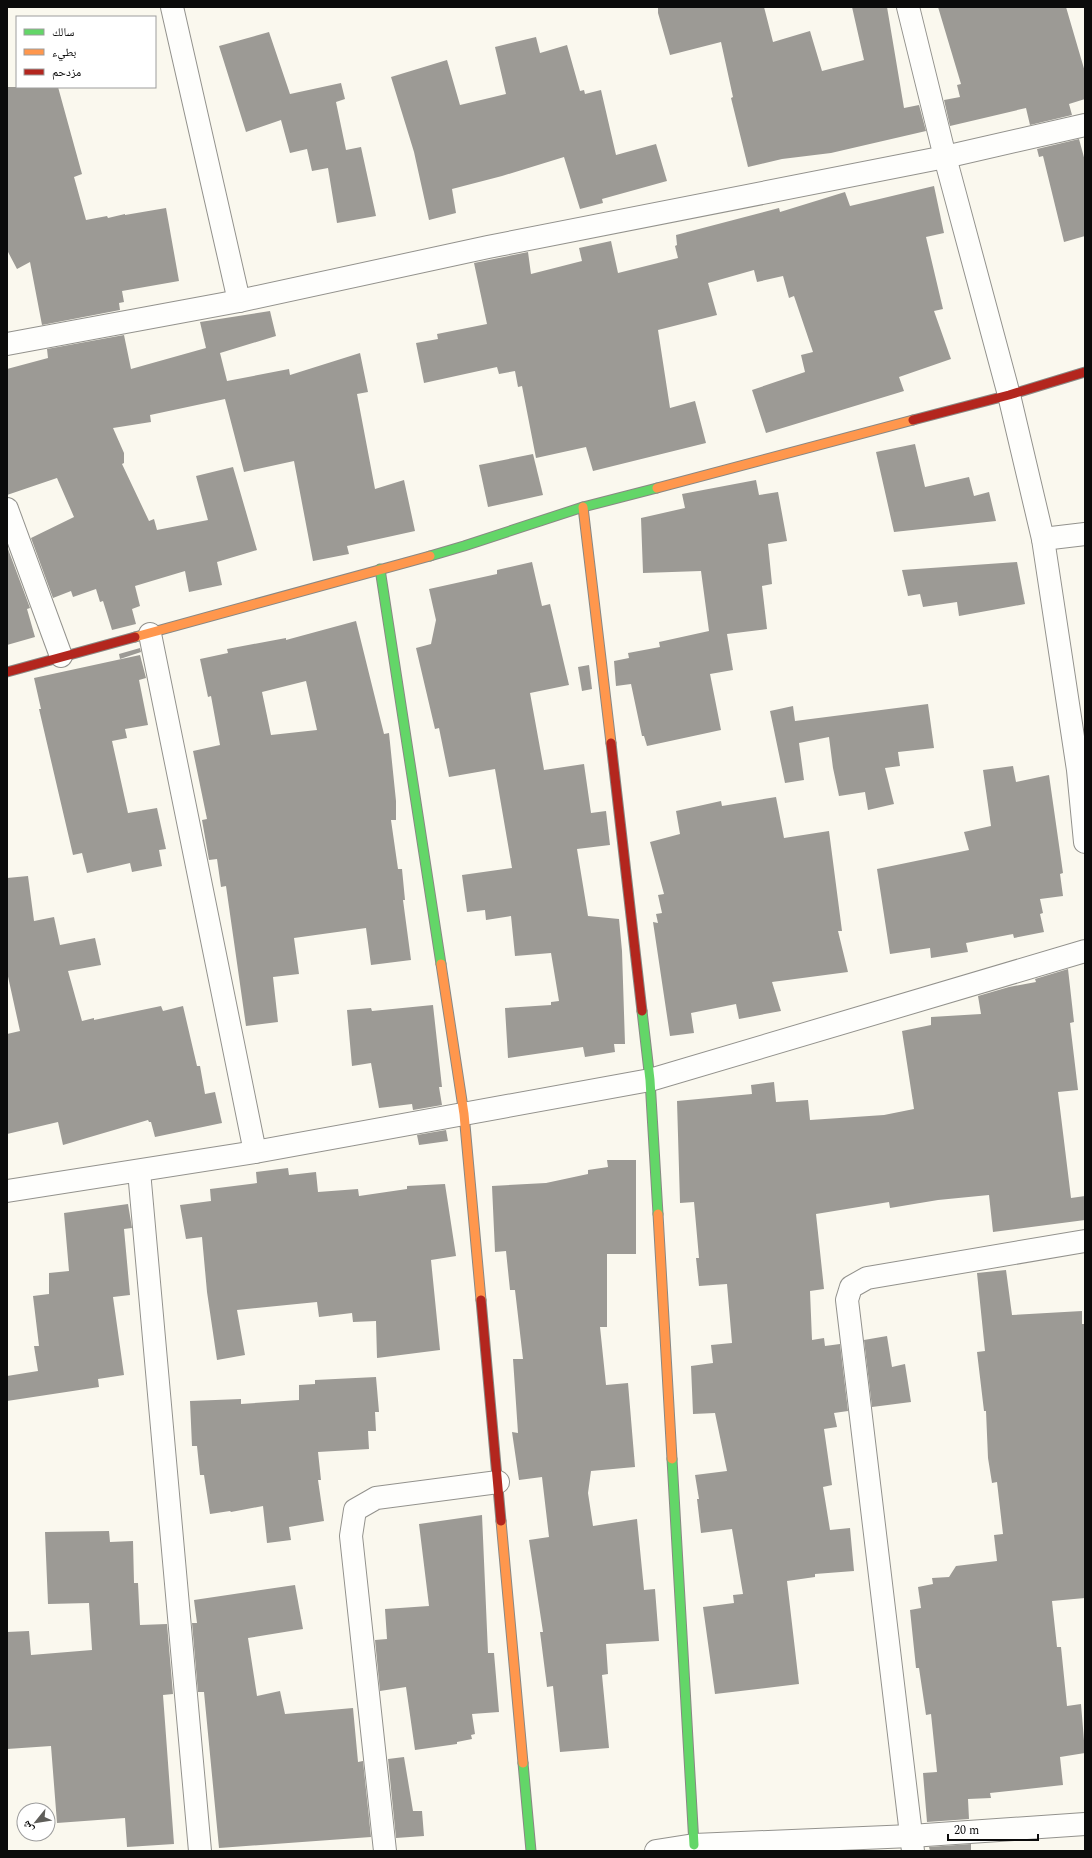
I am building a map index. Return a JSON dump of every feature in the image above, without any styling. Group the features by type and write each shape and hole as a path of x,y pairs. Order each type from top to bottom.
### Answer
{"street":[{"path":"172,7 239,301"},
{"path":"908,7 945,157 1009,395 1042,539 1078,770 1085,842"},
{"path":"7,344 239,301 496,245 945,157 1085,124"},
{"path":"7,672 61,656 150,634 464,546 583,507 1009,395 1085,372"},
{"path":"583,507 650,1080 694,1846"},
{"path":"7,509 61,656"},
{"path":"1042,539 1085,534"},
{"path":"380,569 464,1114 531,1851"},
{"path":"150,634 255,1152"},
{"path":"7,1191 255,1152 650,1080 1085,951"},
{"path":"139,1171 200,1851"},
{"path":"912,1843 847,1300 851,1287 866,1278 1085,1241"},
{"path":"385,1851 351,1536 356,1510 376,1498 498,1482"},
{"path":"656,1851 694,1846 912,1843 1085,1824"}],"building":[{"path":"658,7 764,7 773,42 810,31 822,71 864,60 852,7 887,7 904,108 919,105 926,131 831,153 782,159 748,167 731,98 733,97 721,42 670,55 658,13"},
{"path":"938,7 1066,7 1085,72 1085,99 1069,104 1072,115 1030,125 1026,108 950,126 944,100 960,97 957,85 961,84"},
{"path":"269,32 290,94 341,83 345,99 336,102 346,150 361,147 376,216 337,223 328,168 312,171 307,149 290,153 281,120 246,132 219,46"},
{"path":"536,37 540,53 567,45 580,91 584,90 585,94 601,90 616,155 656,144 667,181 602,199 603,203 580,209 564,157 502,176 452,189 456,213 429,220 414,152 391,77 447,60 460,105 506,94 495,47"},
{"path":"7,87 58,88 82,174 74,177 86,220 107,216 108,218 166,208 179,281 122,291 124,302 119,303 120,310 42,325 30,262 17,269 7,250"},
{"path":"1079,139 1085,161 1085,236 1064,242 1043,156 1039,157 1037,149"},
{"path":"934,186 944,233 926,237 943,309 934,311 951,359 899,377 904,391 766,433 752,390 805,372 801,355 813,352 794,296 789,298 783,276 757,282 754,270 708,283 717,315 658,330 670,408 695,401 706,443 593,471 586,447 536,458 522,386 518,387 515,371 499,374 497,367 424,383 416,343 438,339 437,334 487,324 474,263 528,252 531,274 582,261 579,248 611,241 618,273 678,258 675,246 677,245 676,235 779,208 780,212 845,192 850,206"},
{"path":"270,311 276,336 220,353 227,381 289,369 290,375 360,353 368,392 357,394 375,489 404,480 415,531 347,546 349,554 313,561 294,461 244,472 225,399 150,415 151,422 113,428 124,453 124,463 122,464 149,521 154,519 157,530 208,520 196,476 233,467 257,550 217,562 222,585 189,592 185,571 135,586 140,606 132,609 136,624 112,630 103,601 100,602 96,589 73,597 71,591 53,598 31,538 74,517 57,478 7,495 7,369 48,358 47,349 124,335 131,369 206,348 200,322"},
{"path":"915,444 925,487 969,477 974,496 989,492 996,521 894,532 876,452"},
{"path":"533,454 543,495 488,507 479,465"},
{"path":"756,480 759,495 778,492 787,541 768,544 772,584 762,586 767,629 727,634 733,670 710,674 721,730 647,746 644,736 642,736 631,684 616,686 614,661 629,658 628,653 660,647 659,642 709,631 701,571 643,573 641,518 685,508 682,494"},
{"path":"8,549 30,608 27,609 35,637 7,645 7,550"},
{"path":"532,562 542,606 550,604 569,685 530,693 544,770 584,764 591,813 606,811 610,845 577,849 588,916 619,919 622,951 625,1044 614,1044 615,1052 585,1057 583,1047 508,1058 505,1008 551,1005 551,1002 559,1001 551,953 515,956 511,916 486,920 485,910 467,912 462,875 512,868 495,769 449,777 439,728 435,729 416,648 431,644 436,620 429,589 497,574 497,570"},
{"path":"1017,562 1025,604 959,616 957,602 923,607 920,594 908,596 902,570"},
{"path":"356,621 384,734 389,733 396,801 396,820 391,820 398,869 402,869 405,900 403,900 411,960 371,965 366,928 294,938 299,974 273,977 278,1022 246,1026 226,886 221,887 217,859 209,860 202,820 207,819 193,751 220,745 211,696 208,697 200,659 228,653 227,649 286,638 286,640","holes":["306,681 317,730 271,735 262,692"]},
{"path":"140,648 141,652 120,659 119,654"},
{"path":"140,655 146,678 139,680 148,725 125,729 127,738 112,741 128,813 157,808 166,849 159,850 162,866 132,872 130,863 87,873 82,853 73,855 39,709 41,709 34,678"},
{"path":"589,665 592,689 582,691 578,667"},
{"path":"928,704 934,748 898,752 900,766 885,768 894,804 868,810 865,792 839,796 833,768 829,737 799,743 804,780 785,783 770,711 793,706 795,721"},
{"path":"1013,766 1016,782 1049,775 1063,873 1060,874 1063,896 1040,899 1043,913 1040,914 1044,932 1014,938 1013,934 966,943 968,952 931,958 930,948 890,954 877,869 969,850 964,832 991,826 983,770"},
{"path":"776,797 784,838 829,831 842,931 838,931 848,972 772,982 781,1011 739,1019 736,1004 691,1013 694,1033 670,1036 653,922 658,923 656,914 662,913 658,895 664,894 650,842 680,834 676,811 721,801 722,806"},
{"path":"28,876 34,921 54,917 60,945 95,938 101,965 68,971 82,1021 94,1018 94,1020 161,1006 163,1011 183,1006 197,1066 200,1066 205,1094 215,1092 222,1123 155,1137 151,1122 148,1120 63,1145 58,1122 7,1134 7,1034 20,1031 7,972 7,878"},
{"path":"1068,969 1074,1022 1070,1023 1078,1090 1058,1092 1071,1198 1085,1196 1085,1220 993,1232 989,1195 938,1200 890,1208 889,1202 816,1214 824,1289 810,1291 812,1340 824,1338 825,1346 840,1344 848,1411 834,1413 837,1427 824,1429 832,1485 823,1487 830,1530 850,1528 854,1571 815,1574 815,1577 787,1581 799,1684 715,1694 703,1607 734,1603 733,1595 743,1594 732,1529 701,1533 697,1499 699,1499 695,1475 727,1471 715,1413 693,1414 691,1366 713,1363 711,1345 732,1343 727,1284 699,1286 696,1258 699,1258 694,1202 680,1203 677,1101 752,1094 751,1085 774,1082 776,1102 808,1100 810,1120 884,1115 914,1109 902,1031 931,1025 931,1017 981,1014 978,996 1009,987 1036,982 1035,979"},
{"path":"433,1005 442,1087 439,1087 442,1105 413,1110 412,1104 379,1108 371,1063 352,1066 347,1010 371,1008 372,1011"},
{"path":"446,1130 448,1141 419,1145 417,1135"},
{"path":"607,1160 636,1160 636,1254 607,1254 607,1327 600,1327 606,1385 628,1383 635,1467 591,1471 588,1493 593,1526 637,1519 644,1590 655,1589 659,1641 606,1644 608,1674 602,1675 609,1748 560,1752 553,1686 547,1687 540,1632 543,1632 529,1540 549,1537 542,1477 519,1480 512,1432 518,1433 513,1359 523,1359 515,1290 510,1290 506,1251 495,1252 492,1186 546,1183 588,1174 588,1170 608,1167"},
{"path":"288,1168 289,1175 316,1172 318,1192 358,1189 359,1196 407,1189 407,1186 445,1184 456,1256 431,1260 440,1350 377,1358 376,1321 353,1322 352,1313 319,1317 317,1302 237,1310 245,1355 217,1360 207,1292 202,1237 186,1239 180,1205 211,1201 210,1189 257,1183 256,1172"},
{"path":"128,1204 132,1228 124,1229 130,1295 113,1297 124,1375 98,1379 99,1387 7,1401 7,1376 38,1371 34,1346 39,1346 33,1296 49,1294 49,1273 69,1271 64,1213"},
{"path":"1006,1270 1012,1315 1082,1311 1082,1324 1085,1324 1085,1598 1052,1601 1057,1647 1061,1647 1067,1706 1081,1704 1085,1753 1060,1757 1063,1785 990,1793 991,1798 968,1799 969,1819 927,1822 923,1773 937,1772 931,1714 926,1715 919,1668 916,1668 910,1610 921,1608 918,1587 933,1584 932,1578 949,1577 956,1566 997,1561 994,1535 1003,1534 997,1482 992,1483 988,1458 986,1411 984,1411 977,1352 985,1351 977,1273"},
{"path":"887,1336 892,1367 905,1364 911,1402 872,1407 864,1340"},
{"path":"376,1377 379,1412 375,1412 376,1431 368,1431 369,1449 318,1452 321,1480 318,1480 324,1521 289,1527 291,1540 267,1543 263,1506 210,1514 204,1475 200,1475 197,1446 192,1446 190,1401 241,1399 241,1404 299,1400 299,1385 315,1384 315,1380"},
{"path":"482,1515 488,1653 494,1653 499,1712 472,1714 475,1734 471,1735 472,1739 457,1742 457,1744 415,1750 406,1687 380,1691 375,1640 387,1639 385,1609 429,1606 419,1524"},
{"path":"109,1531 110,1542 133,1541 134,1583 138,1583 140,1625 167,1624 173,1694 163,1695 174,1844 127,1847 125,1818 57,1823 51,1746 7,1749 7,1632 29,1631 31,1655 92,1650 89,1603 48,1604 45,1532"},
{"path":"295,1585 303,1629 248,1638 257,1696 280,1691 285,1714 353,1708 358,1762 363,1761 371,1837 219,1848 204,1692 198,1692 192,1623 197,1623 194,1600"},
{"path":"404,1757 413,1811 422,1811 424,1836 396,1838 388,1759"},
{"path":"971,1844 971,1851 930,1851 929,1847"}],"traffic: fast":[{"path":"430,556 583,507 657,488"},
{"path":"380,569 441,964"},
{"path":"642,1011 650,1080 658,1214"},
{"path":"672,1459 694,1845"},
{"path":"523,1763 531,1851"}],"traffic: slow":[{"path":"657,488 913,420"},
{"path":"583,507 611,743"},
{"path":"135,637 430,556"},
{"path":"441,964 464,1114 481,1300"},
{"path":"658,1214 672,1459"},
{"path":"501,1521 523,1763"}],"traffic: jam":[{"path":"913,420 1009,395 1085,372"},
{"path":"7,672 135,637"},
{"path":"611,743 642,1011"},
{"path":"481,1300 501,1521"}]}
